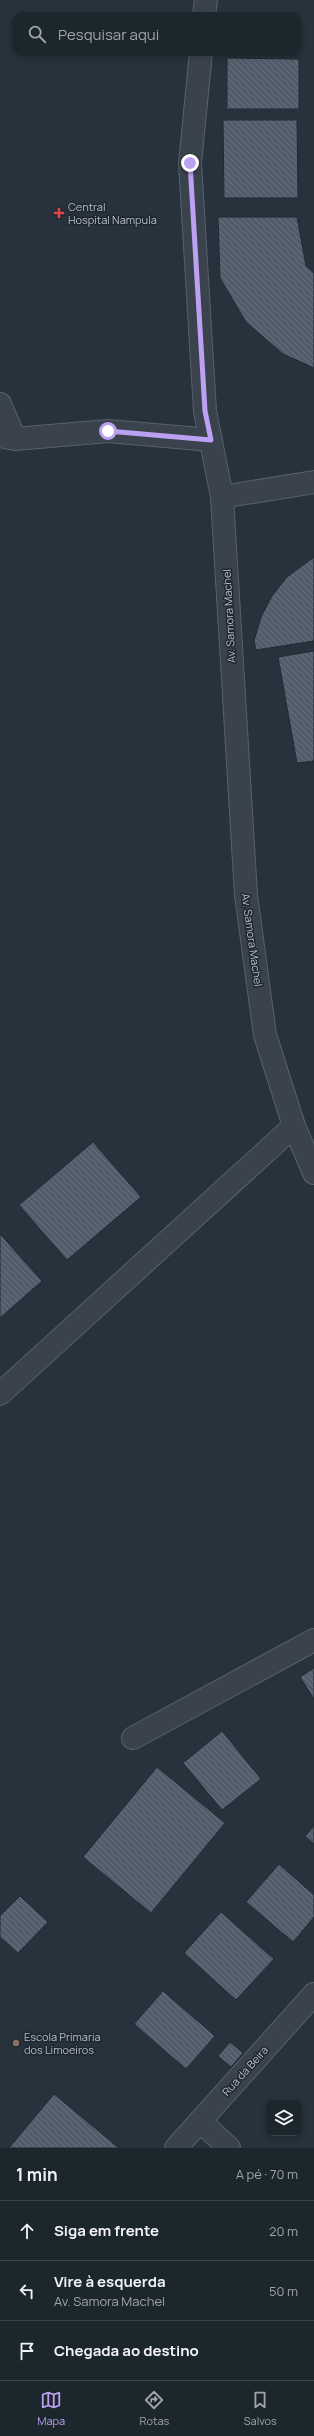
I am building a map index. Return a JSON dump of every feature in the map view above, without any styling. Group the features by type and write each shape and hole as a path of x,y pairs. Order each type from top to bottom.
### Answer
{"street":[{"path":"204,12 206,0"},
{"name":"Av. Samora Machel","path":"201,56 190,163 205,411 222,497 246,895 265,1034 294,1126 314,1173"},
{"path":"0,404 7,437 108,431 211,440"},
{"path":"222,497 314,482"},
{"path":"0,1394 294,1126"},
{"path":"133,1738 314,1640"},
{"name":"Rua da Beira","path":"176,2148 314,1994"},
{"path":"200,2121 229,2148"}],"building":[{"path":"227,58 299,59 299,109 227,109"},
{"path":"223,120 297,120 298,198 224,198"},
{"path":"218,217 297,217 306,266 314,273 314,368 283,354 246,322 220,278"},
{"path":"314,557 314,641 256,650 254,641 261,617 272,596 287,577"},
{"path":"314,651 314,761 297,763 278,657"},
{"path":"93,1142 141,1197 67,1260 19,1205"},
{"path":"0,1234 42,1281 0,1318"},
{"path":"314,1668 314,1699 300,1677"},
{"path":"222,1731 261,1779 222,1810 183,1763"},
{"path":"157,1767 225,1823 151,1913 83,1857"},
{"path":"314,1826 314,1844 305,1836"},
{"path":"279,1864 314,1895 314,1917 293,1942 246,1902"},
{"path":"20,1896 48,1922 18,1953 0,1937 0,1916"},
{"path":"221,1912 274,1959 236,2000 184,1953"},
{"path":"163,1991 215,2036 186,2069 134,2024"},
{"path":"230,2042 243,2053 231,2067 218,2056"},
{"path":"54,2094 119,2148 9,2148"}],"place":[{"name":"Central Hospital Nampula","path":"59,213"},
{"name":"Escola Primaria dos Limoeiros","path":"16,2043"}],"route":[{"path":"108,431 211,440 205,411 190,163"}]}
